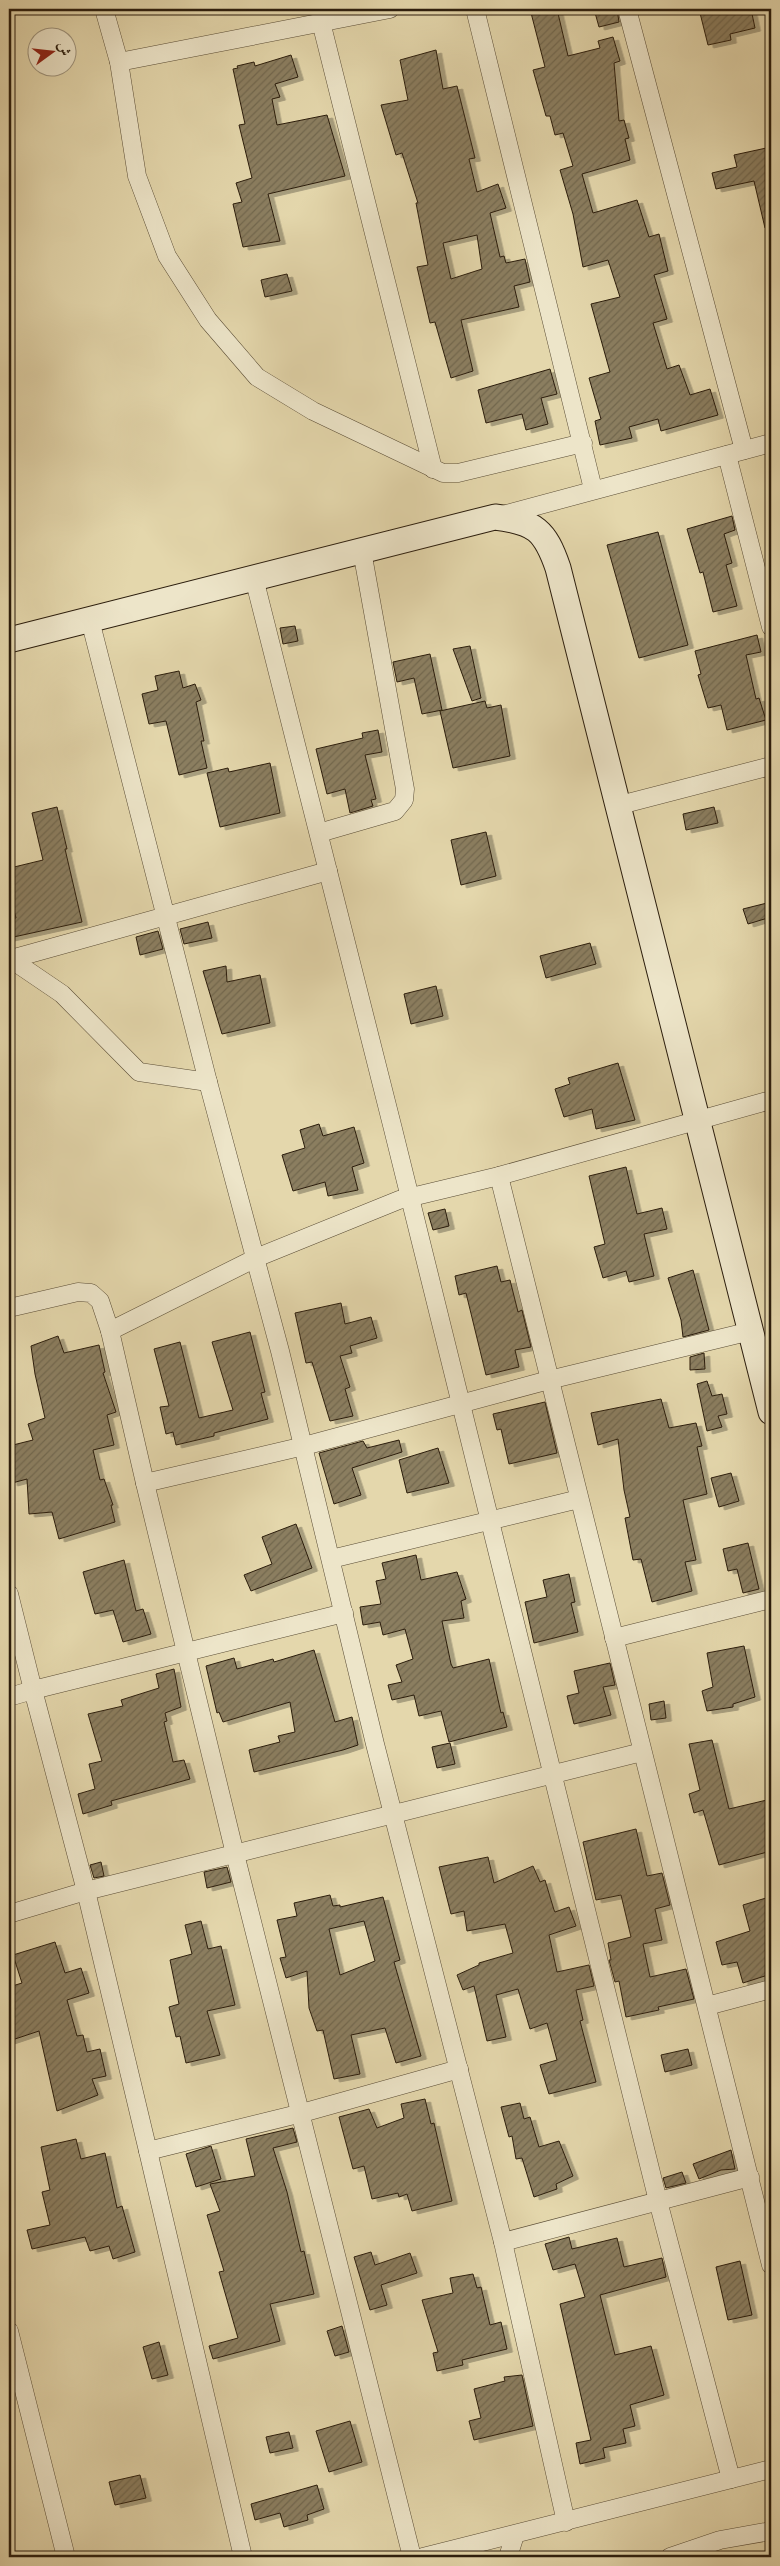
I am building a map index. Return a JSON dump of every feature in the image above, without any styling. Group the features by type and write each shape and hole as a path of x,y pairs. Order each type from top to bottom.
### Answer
{"main road":[{"path":"9,640 495,517 520,520 537,530 550,544 558,568 620,805 771,1412"}],"street":[{"path":"104,9 119,62 137,176 168,256 208,320 257,377 313,412 443,473 458,473 583,443"},
{"path":"119,62 390,9"},
{"path":"475,9 593,490"},
{"path":"627,9 735,452 771,627"},
{"path":"321,22 433,469"},
{"path":"495,517 771,443"},
{"path":"319,833 395,811 404,800 405,789 362,551"},
{"path":"254,578 658,2201 731,2479"},
{"path":"90,620 167,914 208,1082 256,1258 304,1446 394,1814 503,2242 566,2522"},
{"path":"620,805 771,766"},
{"path":"10,959 328,871"},
{"path":"10,959 62,994 139,1072 208,1082"},
{"path":"110,1332 256,1258 409,1197 499,1176 771,1100"},
{"path":"499,1176 642,1752 708,2006 771,2265"},
{"path":"9,1308 78,1292 91,1293 100,1301 110,1332 235,1854 302,2112 412,2557"},
{"path":"145,1483 304,1446 549,1380 751,1331"},
{"path":"331,1559 579,1499"},
{"path":"9,1594 86,1891 243,2557"},
{"path":"614,1638 771,1599"},
{"path":"9,1697 187,1654 344,1613"},
{"path":"9,1914 86,1891 642,1752"},
{"path":"708,2006 771,1989"},
{"path":"148,2152 458,2069"},
{"path":"503,2242 750,2178"},
{"path":"9,2331 66,2557"},
{"path":"423,2557 771,2469"},
{"path":"670,2557 720,2540 771,2531"},
{"path":"508,2557 515,2535"}],"building":[{"path":"530,9 557,9 568,56 600,48 598,41 613,37 620,61 614,63 619,121 624,120 629,138 625,139 630,160 582,174 593,213 637,200 649,237 659,234 668,271 654,275 667,319 653,323 667,369 679,365 690,395 710,389 718,415 661,431 658,419 629,427 632,438 600,445 595,421 601,419 589,378 610,372 591,304 620,297 608,260 583,267 573,214 560,170 573,166 563,133 555,135 550,116 546,116 533,70 545,67"},
{"path":"594,9 617,9 619,22 599,27"},
{"path":"699,9 751,9 755,28 730,34 731,40 708,45"},
{"path":"436,50 443,89 457,86 475,158 469,159 477,192 498,184 506,208 490,213 500,257 504,256 506,263 525,259 530,282 514,286 519,307 461,320 473,371 451,378 435,322 430,323 417,267 428,265 416,203 418,203 402,153 396,155 381,105 408,100 400,60","holes":["477,235 482,269 451,279 443,243"]},
{"path":"291,55 298,77 275,84 280,97 272,99 277,125 327,115 345,176 268,194 280,241 243,247 233,204 242,202 236,183 252,178 239,125 245,124 233,69 238,68 237,66 254,62 255,66"},
{"path":"771,147 771,227 765,228 754,181 716,189 712,173 737,167 734,155"},
{"path":"287,274 292,291 265,297 261,280"},
{"path":"550,369 557,394 541,398 548,424 526,430 522,414 486,423 478,390"},
{"path":"732,516 735,530 724,534 732,563 726,565 737,606 713,612 703,572 700,573 687,529"},
{"path":"658,532 688,645 639,658 607,545"},
{"path":"295,626 298,641 283,644 280,628"},
{"path":"757,635 761,652 746,655 756,699 759,698 766,720 727,730 721,705 708,708 698,675 701,674 695,651"},
{"path":"470,646 481,698 472,701 453,649"},
{"path":"430,654 442,710 422,714 414,678 397,682 393,662"},
{"path":"179,671 183,688 195,684 201,700 196,702 207,768 179,775 166,721 149,724 142,694 158,690 155,676"},
{"path":"485,701 487,708 501,705 510,756 453,768 440,711"},
{"path":"378,730 382,752 365,755 376,799 371,800 373,806 350,813 345,789 327,794 316,749 363,738 362,733"},
{"path":"270,763 280,813 220,827 207,773 228,768 229,772"},
{"path":"57,807 82,922 9,938 9,918 16,918 9,891 14,890 10,868 43,860 32,813"},
{"path":"714,807 718,823 686,830 683,814"},
{"path":"486,832 496,876 461,885 451,840"},
{"path":"771,902 771,917 748,924 743,909"},
{"path":"208,922 212,938 184,944 180,929"},
{"path":"158,931 163,949 140,955 136,937"},
{"path":"590,943 596,964 546,978 540,956"},
{"path":"226,966 227,982 260,975 270,1023 222,1034 203,971"},
{"path":"436,986 443,1016 411,1024 404,994"},
{"path":"618,1063 635,1120 596,1129 592,1109 564,1117 555,1089 570,1084 568,1078"},
{"path":"319,1124 323,1136 354,1127 364,1163 352,1167 358,1190 328,1196 325,1182 293,1191 282,1155 305,1148 300,1130"},
{"path":"626,1167 637,1214 662,1208 667,1229 644,1234 654,1276 629,1282 626,1271 603,1278 594,1247 605,1244 589,1176"},
{"path":"445,1209 449,1226 433,1230 428,1213"},
{"path":"497,1266 501,1282 510,1280 518,1312 522,1310 531,1347 515,1350 519,1367 486,1375 466,1293 459,1295 455,1276"},
{"path":"693,1270 709,1330 683,1337 681,1320 668,1278"},
{"path":"341,1303 345,1324 371,1317 377,1338 350,1346 352,1353 340,1356 350,1387 345,1389 353,1416 330,1421 312,1362 306,1363 295,1313"},
{"path":"250,1332 265,1392 261,1393 268,1419 214,1433 214,1436 176,1445 173,1432 166,1434 160,1407 169,1406 154,1349 180,1342 199,1418 233,1410 212,1342"},
{"path":"58,1336 64,1353 99,1345 105,1372 103,1373 116,1412 107,1415 114,1445 93,1450 100,1480 104,1479 113,1505 111,1505 115,1522 59,1539 52,1512 29,1514 27,1479 12,1483 9,1470 9,1446 33,1440 28,1424 45,1418 31,1346"},
{"path":"704,1353 705,1369 690,1370 690,1357"},
{"path":"707,1381 712,1396 722,1394 727,1414 718,1416 722,1427 707,1431 697,1384"},
{"path":"661,1399 669,1428 696,1423 702,1446 697,1447 707,1494 683,1500 696,1560 685,1562 692,1591 652,1602 641,1559 633,1560 625,1518 630,1517 624,1490 618,1439 598,1445 591,1413"},
{"path":"545,1402 557,1453 509,1464 501,1429 497,1430 493,1414"},
{"path":"399,1440 402,1452 352,1468 361,1495 334,1504 319,1453 363,1441 367,1448"},
{"path":"438,1448 449,1483 407,1493 399,1460"},
{"path":"731,1473 739,1501 719,1507 711,1478"},
{"path":"296,1524 312,1568 251,1591 244,1575 272,1564 262,1537"},
{"path":"748,1543 759,1589 743,1593 737,1569 728,1571 723,1549"},
{"path":"416,1555 421,1580 457,1572 466,1599 461,1601 464,1618 442,1621 451,1664 453,1668 489,1659 501,1713 503,1712 507,1727 449,1742 441,1711 419,1716 414,1695 392,1700 388,1685 402,1682 396,1665 413,1659 405,1629 383,1635 380,1622 363,1625 360,1607 381,1604 376,1581 386,1579 382,1563"},
{"path":"124,1560 136,1611 143,1609 151,1634 123,1642 113,1610 95,1614 83,1572"},
{"path":"569,1574 575,1602 571,1603 578,1632 534,1643 525,1602 547,1597 543,1580"},
{"path":"744,1646 755,1697 733,1704 733,1707 707,1711 702,1691 713,1687 707,1653"},
{"path":"314,1650 335,1722 352,1717 358,1745 254,1772 249,1750 280,1742 278,1736 295,1732 290,1702 223,1722 219,1712 217,1713 206,1666 234,1658 237,1669 273,1659 274,1662"},
{"path":"610,1663 615,1685 603,1687 611,1715 574,1724 567,1696 579,1693 574,1671"},
{"path":"174,1669 181,1707 165,1713 167,1721 164,1722 173,1762 184,1760 190,1779 111,1801 112,1805 83,1814 78,1794 95,1789 89,1764 102,1761 88,1714 123,1706 121,1700 159,1688 156,1674"},
{"path":"664,1701 666,1718 651,1720 649,1704"},
{"path":"712,1740 729,1809 771,1799 771,1851 719,1865 703,1810 694,1813 689,1794 700,1790 689,1744"},
{"path":"450,1743 455,1764 437,1768 432,1747"},
{"path":"636,1829 647,1876 662,1873 670,1905 655,1909 662,1940 643,1944 650,1977 686,1969 694,1999 658,2007 659,2010 626,2017 619,1981 615,1982 609,1960 611,1960 608,1943 631,1937 621,1895 596,1900 583,1842"},
{"path":"488,1857 494,1883 533,1866 540,1882 545,1880 555,1912 569,1907 576,1926 549,1935 557,1972 589,1965 594,1986 576,1990 583,2020 580,2021 596,2082 549,2094 540,2065 557,2060 547,2023 530,2029 518,1989 496,1995 506,2037 487,2041 474,1986 463,1990 457,1975 479,1965 479,1963 513,1953 505,1924 467,1931 464,1911 451,1914 439,1867"},
{"path":"101,1862 104,1876 94,1878 90,1865"},
{"path":"227,1867 231,1882 207,1888 204,1872"},
{"path":"330,1895 333,1906 340,1905 340,1907 383,1897 400,1960 394,1962 421,2056 396,2063 385,2028 351,2035 360,2074 334,2079 323,2030 317,2031 309,2008 307,1971 286,1978 280,1958 286,1957 277,1920 297,1916 294,1903","holes":["364,1921 375,1961 340,1975 329,1929"]},
{"path":"766,1898 768,1907 771,1906 771,1974 743,1983 737,1962 722,1965 716,1942 750,1931 743,1905"},
{"path":"201,1921 208,1949 221,1946 235,2005 207,2011 220,2055 186,2063 180,2036 176,2037 169,2007 179,2004 170,1960 192,1954 185,1925"},
{"path":"55,1942 65,1973 81,1968 89,1993 67,2000 77,2036 83,2035 87,2052 100,2049 106,2076 92,2079 98,2095 57,2111 39,2031 9,2041 9,2006 14,2005 9,1987 22,1983 13,1955"},
{"path":"688,2049 692,2065 665,2072 661,2055"},
{"path":"425,2099 431,2124 434,2123 452,2201 412,2211 407,2194 399,2197 398,2193 372,2199 364,2166 353,2169 339,2117 369,2109 377,2128 404,2118 401,2104"},
{"path":"520,2103 524,2119 530,2117 539,2147 559,2141 573,2176 556,2184 557,2189 534,2197 522,2158 516,2159 512,2136 509,2137 501,2107"},
{"path":"293,2128 297,2142 273,2148 287,2192 301,2252 304,2251 314,2294 270,2304 280,2341 213,2359 209,2346 238,2338 219,2272 224,2271 207,2215 220,2211 210,2184 255,2176 246,2139"},
{"path":"76,2139 81,2159 105,2153 117,2208 122,2206 135,2252 113,2259 109,2246 90,2251 85,2237 32,2249 27,2230 50,2225 42,2192 50,2190 41,2147"},
{"path":"211,2146 221,2179 196,2187 186,2154"},
{"path":"731,2150 735,2169 721,2170 699,2179 693,2164"},
{"path":"682,2172 686,2183 666,2188 663,2178"},
{"path":"569,2237 572,2249 617,2238 624,2267 662,2258 666,2277 600,2295 615,2355 651,2346 664,2395 630,2405 635,2426 623,2429 626,2443 603,2448 605,2458 580,2464 576,2443 591,2440 560,2304 585,2297 575,2264 553,2270 545,2244"},
{"path":"371,2252 375,2265 410,2253 417,2273 381,2285 387,2305 370,2310 354,2257"},
{"path":"740,2261 752,2315 728,2320 716,2267"},
{"path":"473,2274 477,2288 481,2287 490,2325 501,2322 507,2349 462,2360 463,2365 437,2371 433,2353 438,2352 422,2300 453,2293 450,2278"},
{"path":"342,2326 349,2352 335,2356 327,2331"},
{"path":"159,2342 168,2375 152,2379 143,2347"},
{"path":"522,2375 533,2426 474,2440 469,2421 481,2418 474,2389 505,2381 504,2377"},
{"path":"350,2421 362,2462 329,2472 316,2431"},
{"path":"289,2432 293,2448 270,2453 266,2437"},
{"path":"140,2475 146,2498 115,2505 109,2482"},
{"path":"317,2485 324,2509 307,2515 308,2520 284,2527 280,2513 255,2520 251,2504"}]}
